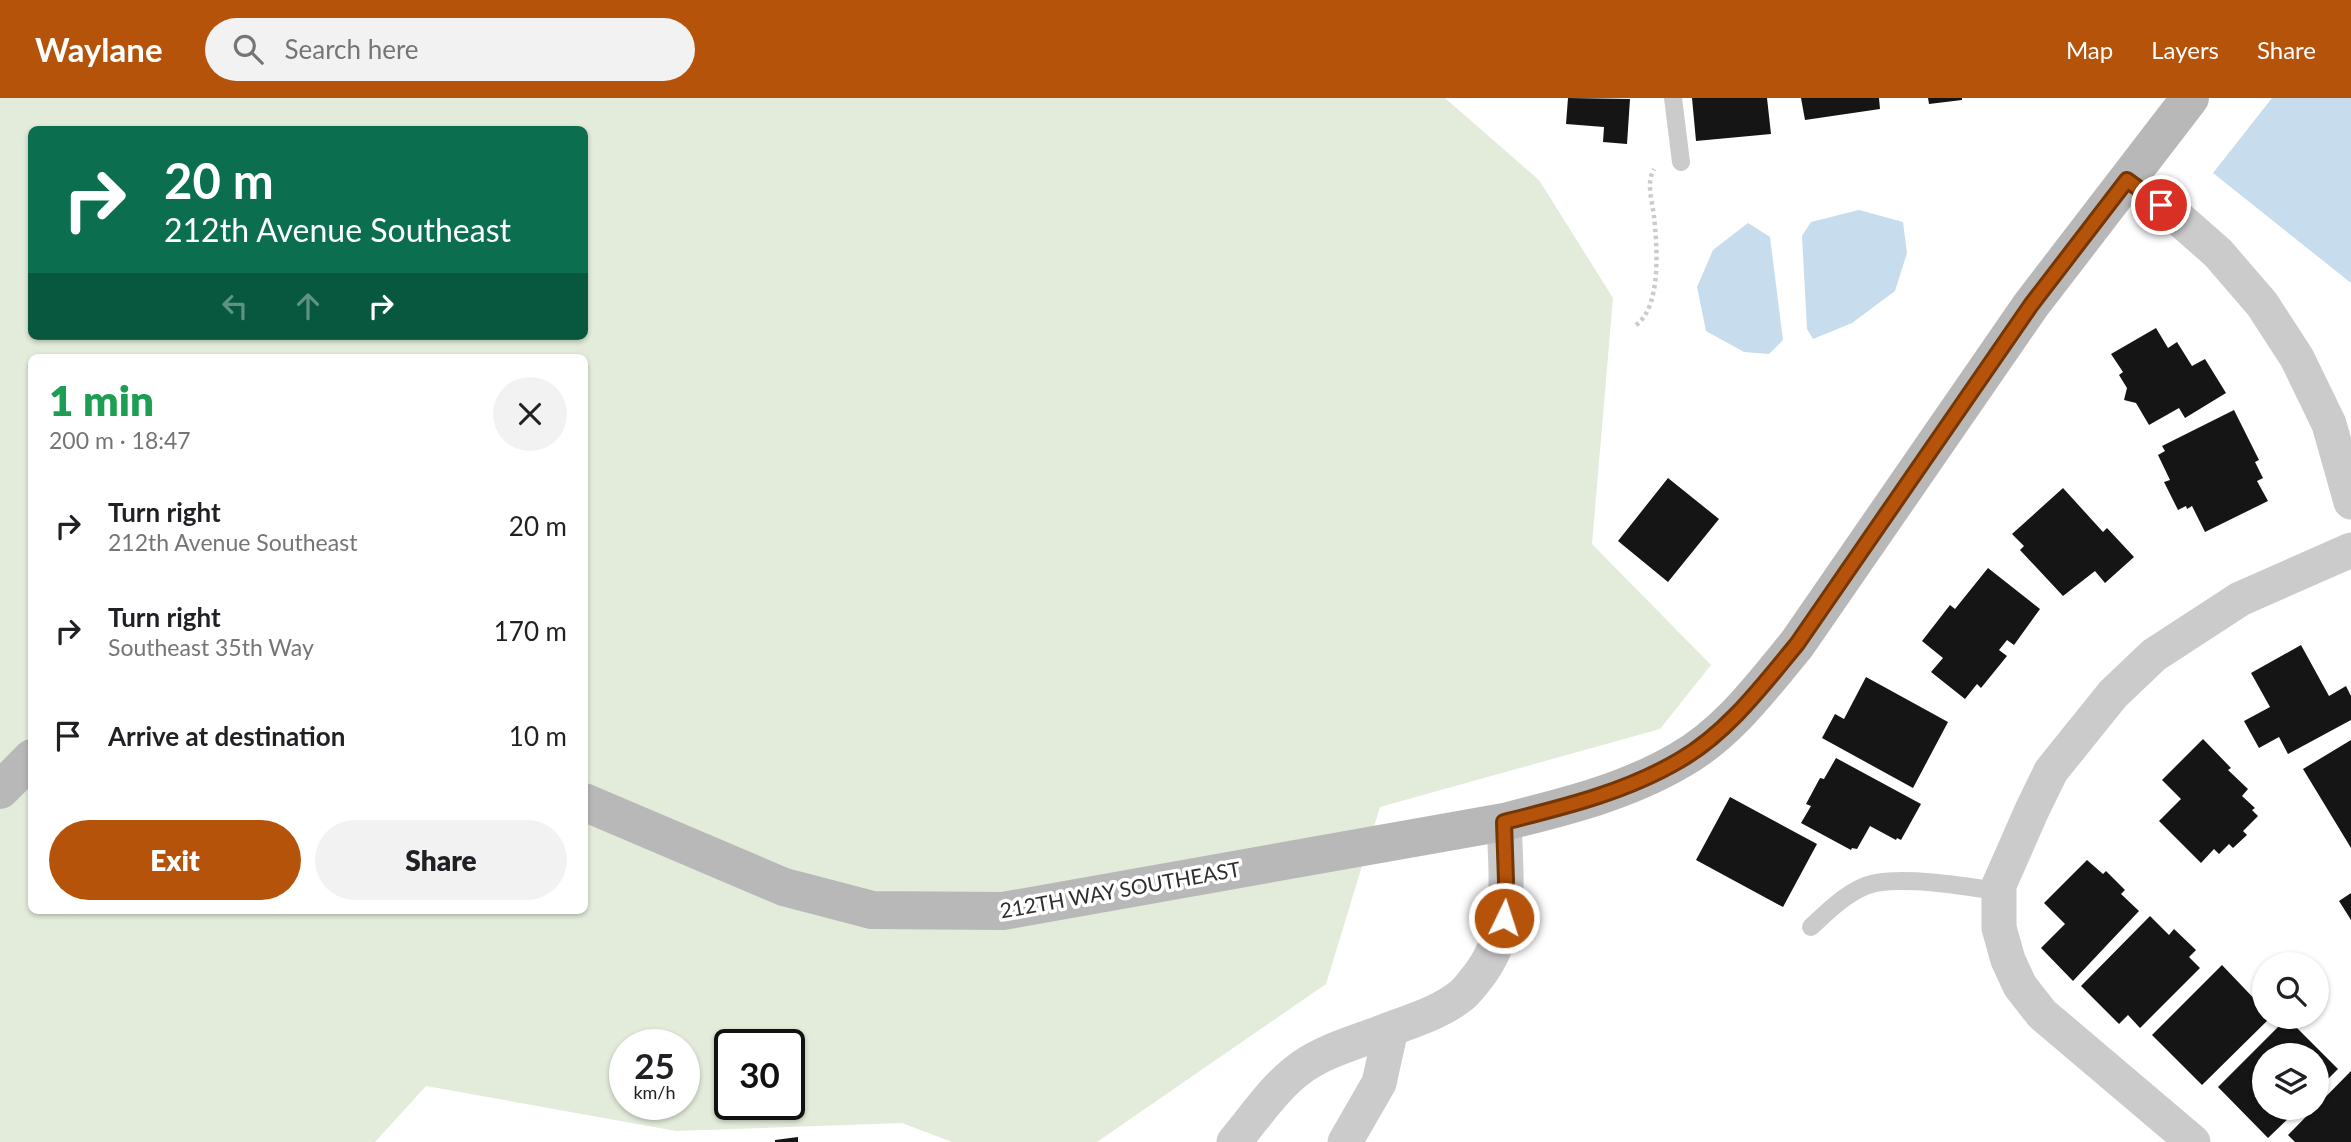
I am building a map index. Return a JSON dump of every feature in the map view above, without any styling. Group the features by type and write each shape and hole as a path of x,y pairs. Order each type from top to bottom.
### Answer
{"street":[{"name":"212TH WAY SOUTHEAST","path":"588,804 784,887 872,910 1003,911 1504,822 1577,804 1636,782 1681,760 1722,728 1756,694 1797,644 2031,305 2190,98"},
{"path":"2127,180 2177,217 2218,253 2262,304 2297,358 2329,424 2351,502"},
{"path":"2193,1142 2042,1014 2020,986 2008,960 1999,928 1999,885 2051,771 2113,694 2154,654 2240,599 2351,550"},
{"path":"0,790 28,762"},
{"path":"1234,1142 1278,1088 1301,1068 1322,1055 1435,1012 1463,995 1483,970 1497,946 1504,918 1504,822"},
{"path":"1345,1142 1379,1083 1391,1029"}],"lane":[{"path":"1673,98 1680,159"},
{"path":"1811,927 1838,902 1866,885 1898,881 1999,891"}],"path":[{"path":"1636,325 1655,295 1655,228 1649,178 1654,168 1680,159"}],"green space":[{"path":"0,98 1445,98 1539,180 1613,298 1592,544 1711,665 1660,729 1380,807 1326,984 1097,1142 952,1142 902,1123 676,1131 615,1120 700,1120 700,1029 609,1029 609,1119 426,1086 375,1142 0,1142"}],"water":[{"path":"2272,98 2351,98 2351,283 2213,173"},
{"path":"1859,210 1903,222 1907,253 1895,291 1852,323 1813,339 1807,329 1802,236 1811,222"},
{"path":"1748,223 1770,237 1783,340 1769,354 1744,352 1706,331 1697,287 1713,250"}],"building":[{"path":"1568,98 1630,99 1627,144 1603,142 1604,127 1566,124"},
{"path":"1692,98 1767,98 1771,134 1696,141"},
{"path":"1801,98 1879,98 1880,109 1805,120"},
{"path":"1928,98 1962,98 1962,100 1929,104"},
{"path":"2156,328 2168,348 2177,342 2192,366 2205,359 2226,393 2185,418 2179,408 2149,425 2136,403 2124,400 2127,388 2119,375 2123,372 2111,354"},
{"path":"2234,410 2259,460 2255,462 2263,478 2257,481 2268,501 2205,532 2192,506 2178,510 2164,482 2170,480 2158,455 2165,451 2162,446"},
{"path":"1668,478 1719,519 1668,582 1618,541"},
{"path":"2063,488 2103,532 2107,528 2134,557 2105,583 2095,571 2063,596 2020,550 2024,546 2012,534"},
{"path":"1988,568 2040,609 2014,645 2007,640 1999,650 2007,656 1981,688 1977,684 1965,699 1931,672 1943,658 1922,641 1950,605 1955,609"},
{"path":"2301,645 2329,696 2346,686 2351,696 2351,720 2288,754 2279,737 2259,748 2244,721 2270,707 2251,673"},
{"path":"1866,677 1948,722 1913,788 1822,738 1835,714 1844,719"},
{"path":"2203,739 2231,768 2228,770 2248,789 2242,796 2255,808 2252,810 2258,816 2243,831 2247,835 2233,848 2229,844 2219,854 2214,849 2201,863 2159,821 2181,799 2162,780"},
{"path":"2351,740 2351,848 2303,769"},
{"path":"1836,758 1921,804 1901,840 1870,826 1857,849 1851,850 1801,823 1811,806 1806,804 1820,778 1824,779"},
{"path":"1730,797 1817,844 1783,907 1696,860"},
{"path":"2087,860 2103,874 2106,871 2125,890 2121,894 2139,911 2073,981 2041,948 2065,924 2044,903"},
{"path":"2351,893 2351,920 2339,901"},
{"path":"2150,916 2169,935 2174,929 2196,950 2189,957 2200,968 2140,1028 2128,1015 2119,1024 2081,986"},
{"path":"2222,965 2252,996 2252,1029 2259,1029 2202,1085 2152,1035"},
{"path":"2276,1029 2298,1029 2312,1043 2262,1043"},
{"path":"2252,1053 2252,1120 2287,1120 2268,1138 2218,1087"},
{"path":"2329,1060 2338,1069 2329,1078"},
{"path":"2351,1071 2351,1142 2295,1142 2288,1135 2303,1120 2329,1120 2329,1093"},
{"path":"798,1137 798,1142 775,1142 775,1140"}],"route":[{"path":"1504,918 1504,822 1577,804 1636,782 1681,760 1722,728 1756,694 1797,644 2031,305 2127,180 2161,205"}]}
